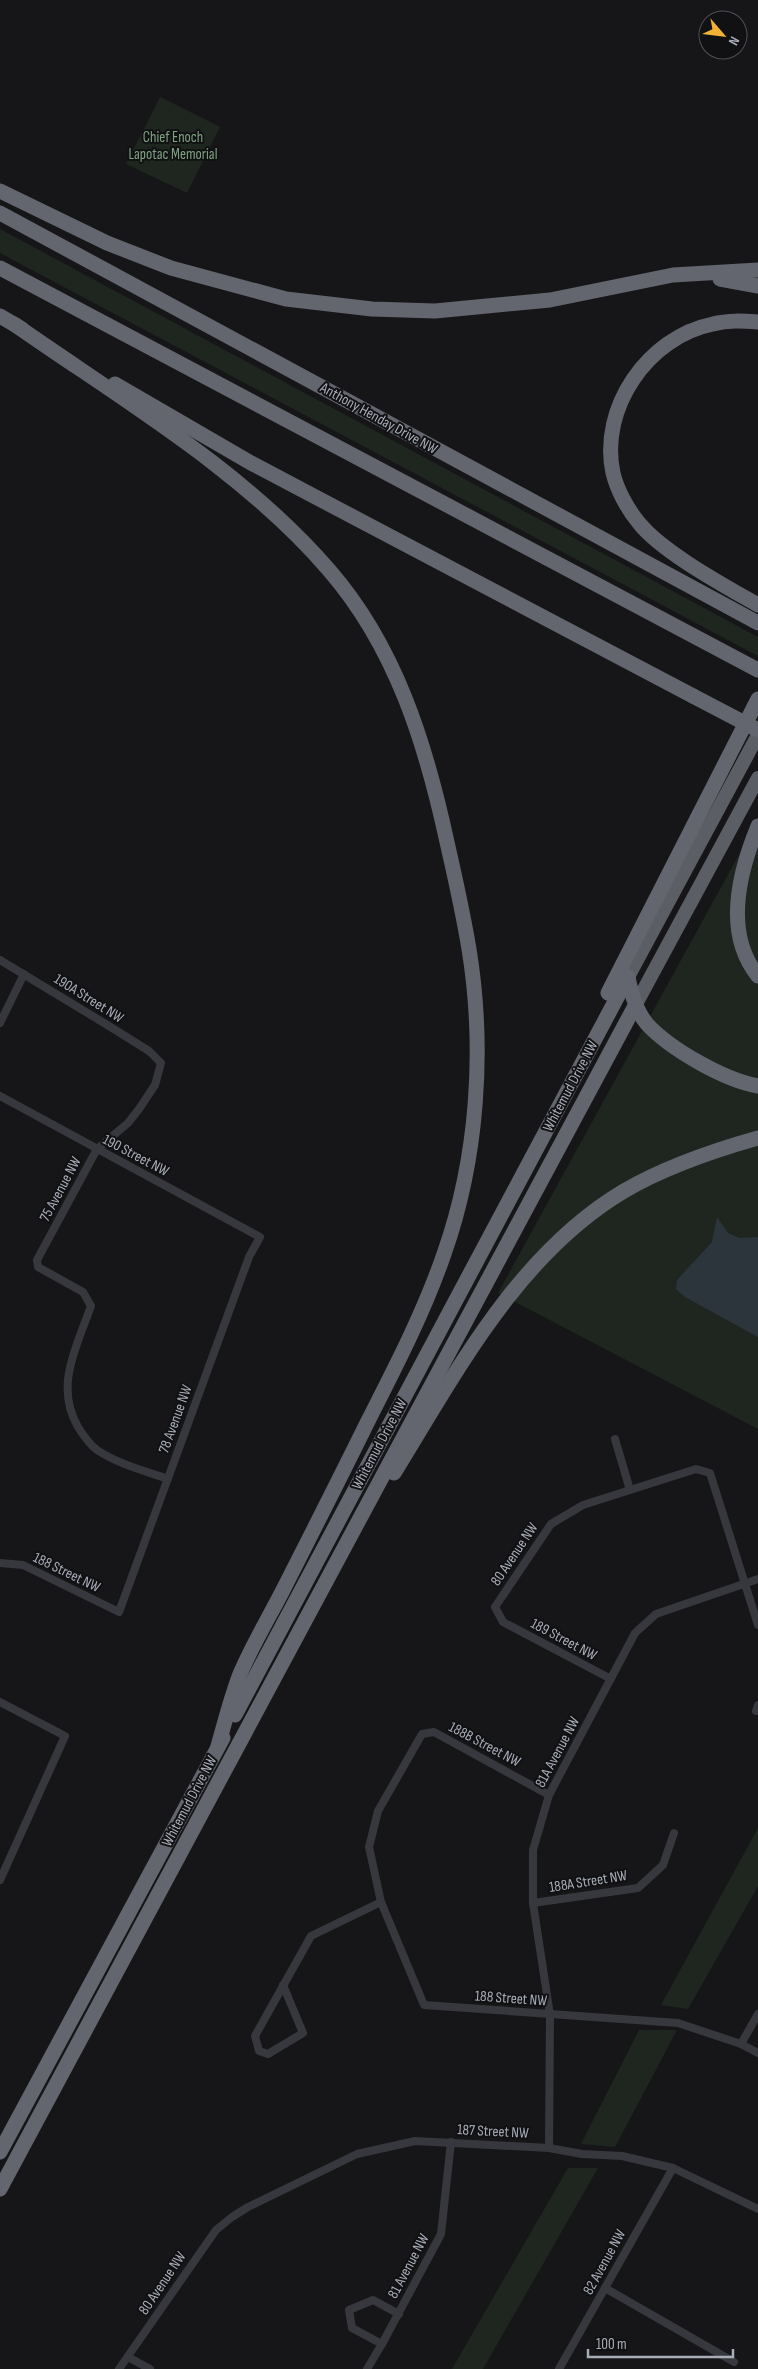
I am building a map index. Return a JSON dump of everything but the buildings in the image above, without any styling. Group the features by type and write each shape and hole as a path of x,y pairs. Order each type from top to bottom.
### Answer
{"highway":[{"path":"0,191 141,257 188,273 286,299 372,309 435,311 550,300 673,274 758,270"},
{"name":"Anthony Henday Drive NW","path":"0,213 758,624"},
{"path":"0,268 758,670"},
{"path":"673,274 732,280 758,286"},
{"path":"0,316 251,463 758,730"},
{"path":"758,322 734,321 711,324 689,332 660,349 636,374 622,399 614,426 611,452 613,474 621,495 640,524 665,547 758,605"},
{"path":"14,324 202,454 276,515 315,554 349,596 372,628 391,665 418,730 435,784 469,951 476,1012 476,1078 473,1124 464,1175 445,1252 421,1313 394,1371 239,1676 218,1746"},
{"path":"538,1147 576,1054 758,699"},
{"name":"Whitemud Drive NW","path":"0,2152 758,735"},
{"name":"Whitemud Drive NW","path":"0,2190 758,778"},
{"path":"758,826 741,872 738,898 739,931 745,950 758,976"},
{"path":"628,977 636,1004 646,1022 662,1038 697,1061 758,1086"},
{"path":"311,1609 449,1385 520,1282 578,1224 624,1191 674,1166 758,1138"}],"street":[{"name":"190A Street NW","path":"0,960 149,1051 161,1063"},
{"path":"0,1023 24,974"},
{"name":"75 Avenue NW","path":"161,1063 155,1085 139,1109 128,1123 97,1149 37,1260 38,1267 83,1292 91,1306 70,1363 67,1380 67,1401 73,1419 83,1435 96,1449 110,1457 168,1479"},
{"name":"190 Street NW","path":"0,1096 260,1237"},
{"name":"78 Avenue NW","path":"119,1612 249,1257 260,1237"},
{"path":"615,1439 630,1490"},
{"name":"80 Avenue NW","path":"503,1622 495,1607 551,1524 583,1505 696,1469 710,1472 746,1582"},
{"name":"188 Street NW","path":"0,1562 23,1565 119,1612"},
{"name":"81A Avenue NW","path":"549,2148 550,2014 533,1903 533,1850 549,1795 635,1633 656,1614 758,1579"},
{"path":"746,1582 758,1625"},
{"name":"189 Street NW","path":"503,1622 611,1680"},
{"path":"0,1702 65,1736 0,1880"},
{"name":"188B Street NW","path":"368,1847 378,1812 422,1734 434,1732 549,1795"},
{"name":"188A Street NW","path":"533,1903 638,1888 664,1865 674,1833"},
{"name":"188 Street NW","path":"368,1847 381,1902 424,2005 678,2023 741,2044 758,2053"},
{"path":"282,1985 302,2033 268,2054 259,2050 254,2036 282,1985 311,1936 381,1902"},
{"path":"741,2044 758,2014"},
{"name":"187 Street NW","path":"232,2217 356,2154 415,2141 549,2148 582,2154 622,2156 673,2168 758,2209"},
{"name":"81 Avenue NW","path":"367,2369 399,2314 441,2234 451,2142"},
{"name":"82 Avenue NW","path":"559,2369 673,2168"},
{"name":"80 Avenue NW","path":"119,2369 203,2247 232,2217"},
{"path":"605,2288 734,2362"},
{"name":"81 Avenue NW","path":"382,2344 352,2328 349,2310 373,2300 399,2314"},
{"path":"128,2357 150,2369"}],"green space":[{"name":"Chief Enoch Lapotac Memorial","path":"160,97 220,127 187,193 126,164"},
{"path":"0,229 758,637 758,656 0,253"},
{"path":"758,820 758,1429 498,1293"},
{"path":"758,1828 758,1886 688,2009 661,2005"},
{"path":"639,2030 677,2030 615,2147 581,2144"},
{"path":"568,2168 598,2168 483,2369 452,2369"}],"shaded area":[{"path":"717,1217 728,1233 739,1238 758,1237 758,1337 685,1297 676,1289 677,1280 712,1242"}]}
